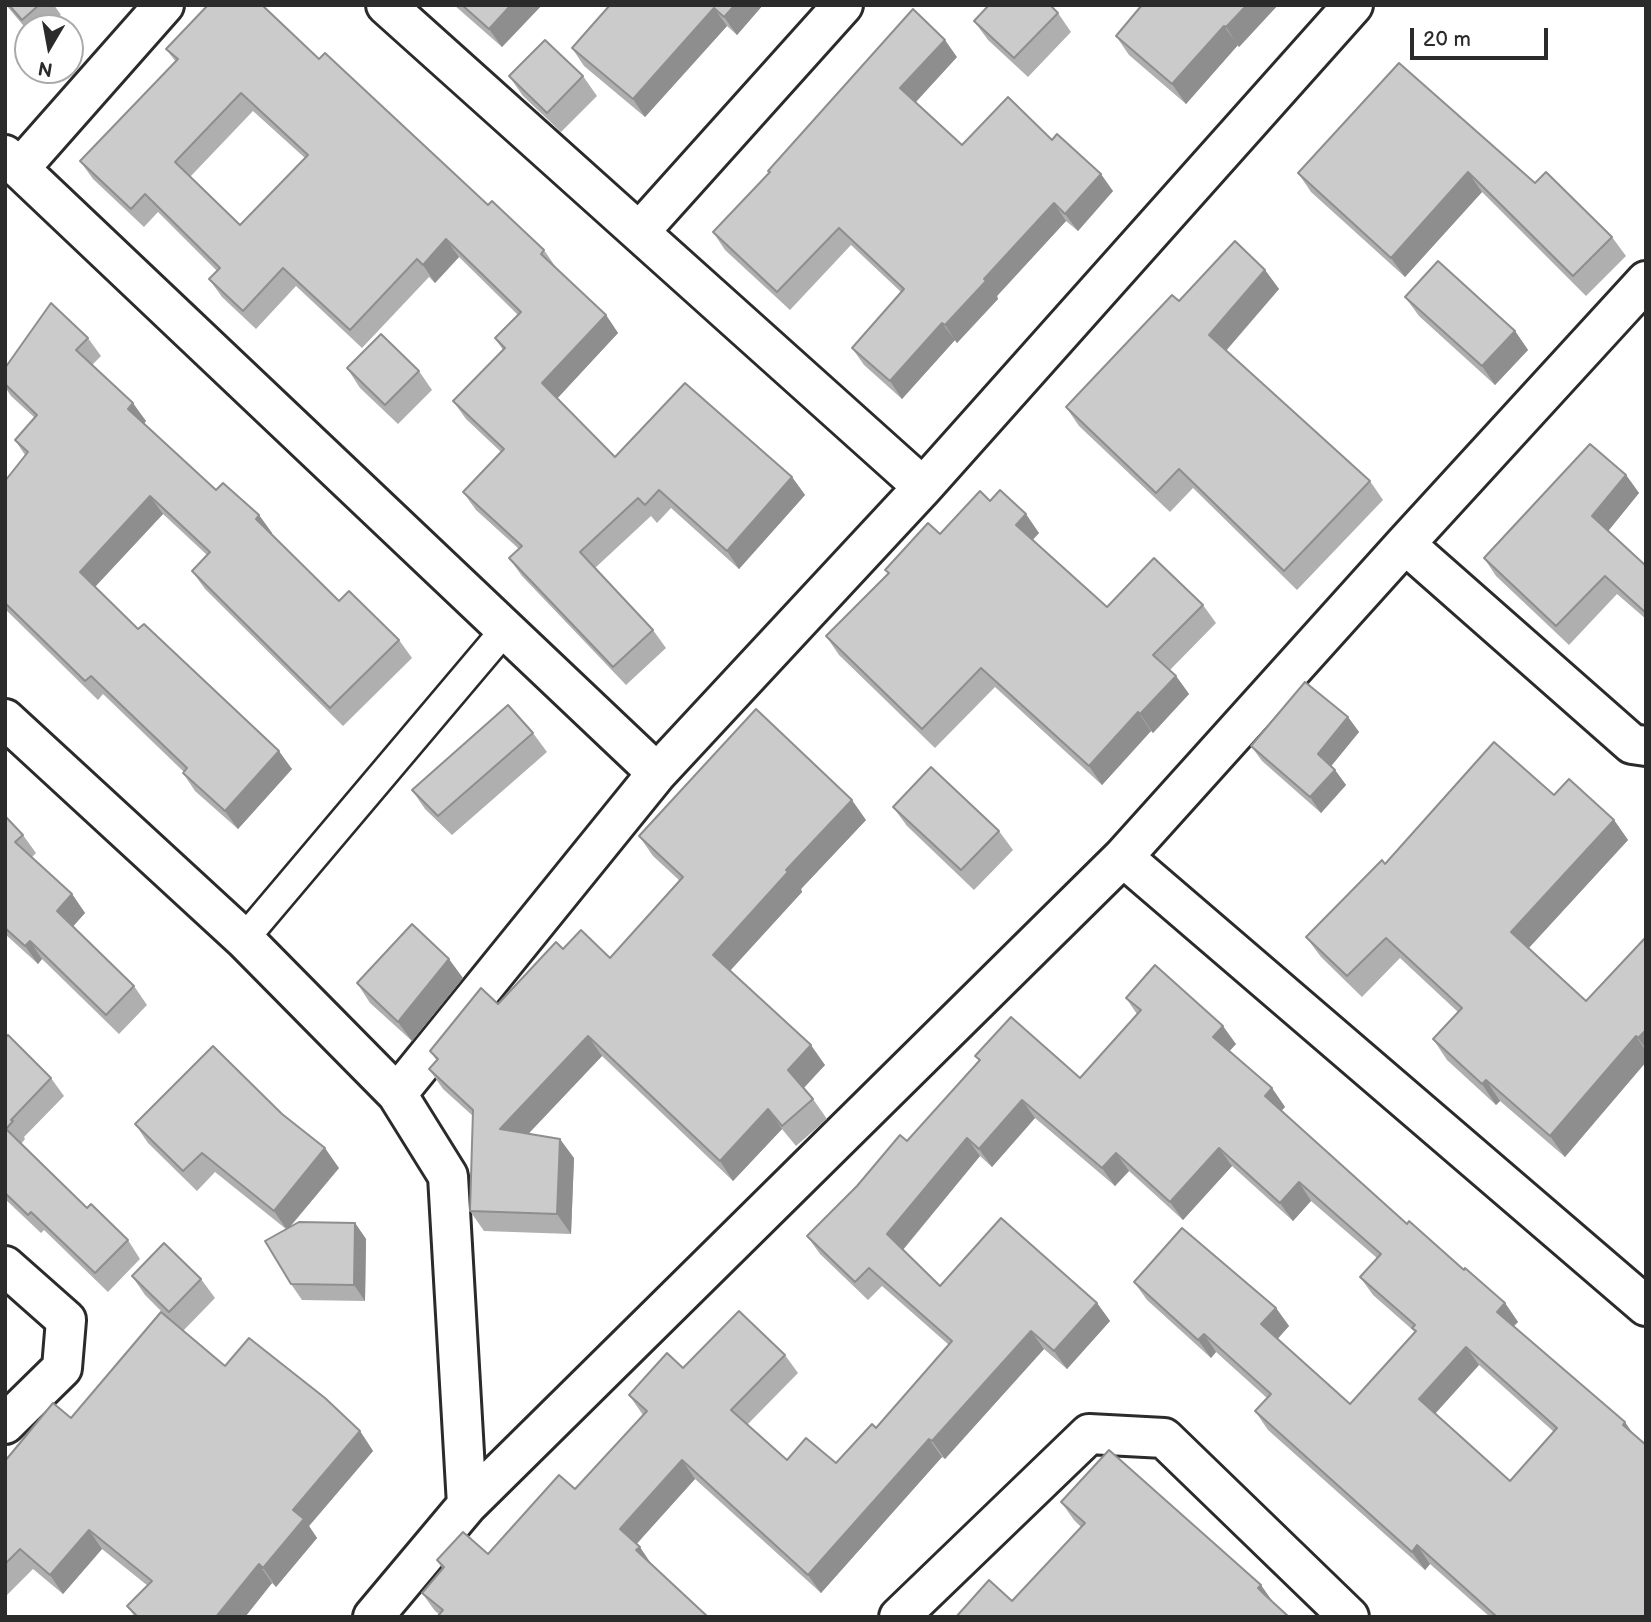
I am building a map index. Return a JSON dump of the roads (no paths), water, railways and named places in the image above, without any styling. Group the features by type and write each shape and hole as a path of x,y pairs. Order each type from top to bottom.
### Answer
{"street":[{"path":"164,5 13,161 657,774"},
{"path":"386,5 923,487"},
{"path":"640,232 843,5"},
{"path":"397,1094 657,774 923,487 1353,5"},
{"path":"373,1617 467,1505 1123,857 1646,281"},
{"path":"1405,544 1632,744 1646,746"},
{"path":"5,719 244,939 397,1094 448,1176 467,1505"},
{"path":"1123,857 1646,1306"},
{"path":"5,1266 66,1320 62,1368 5,1424"},
{"path":"899,1617 1090,1434 1164,1438 1349,1617"}],"lane":[{"path":"244,939 505,630"}]}
